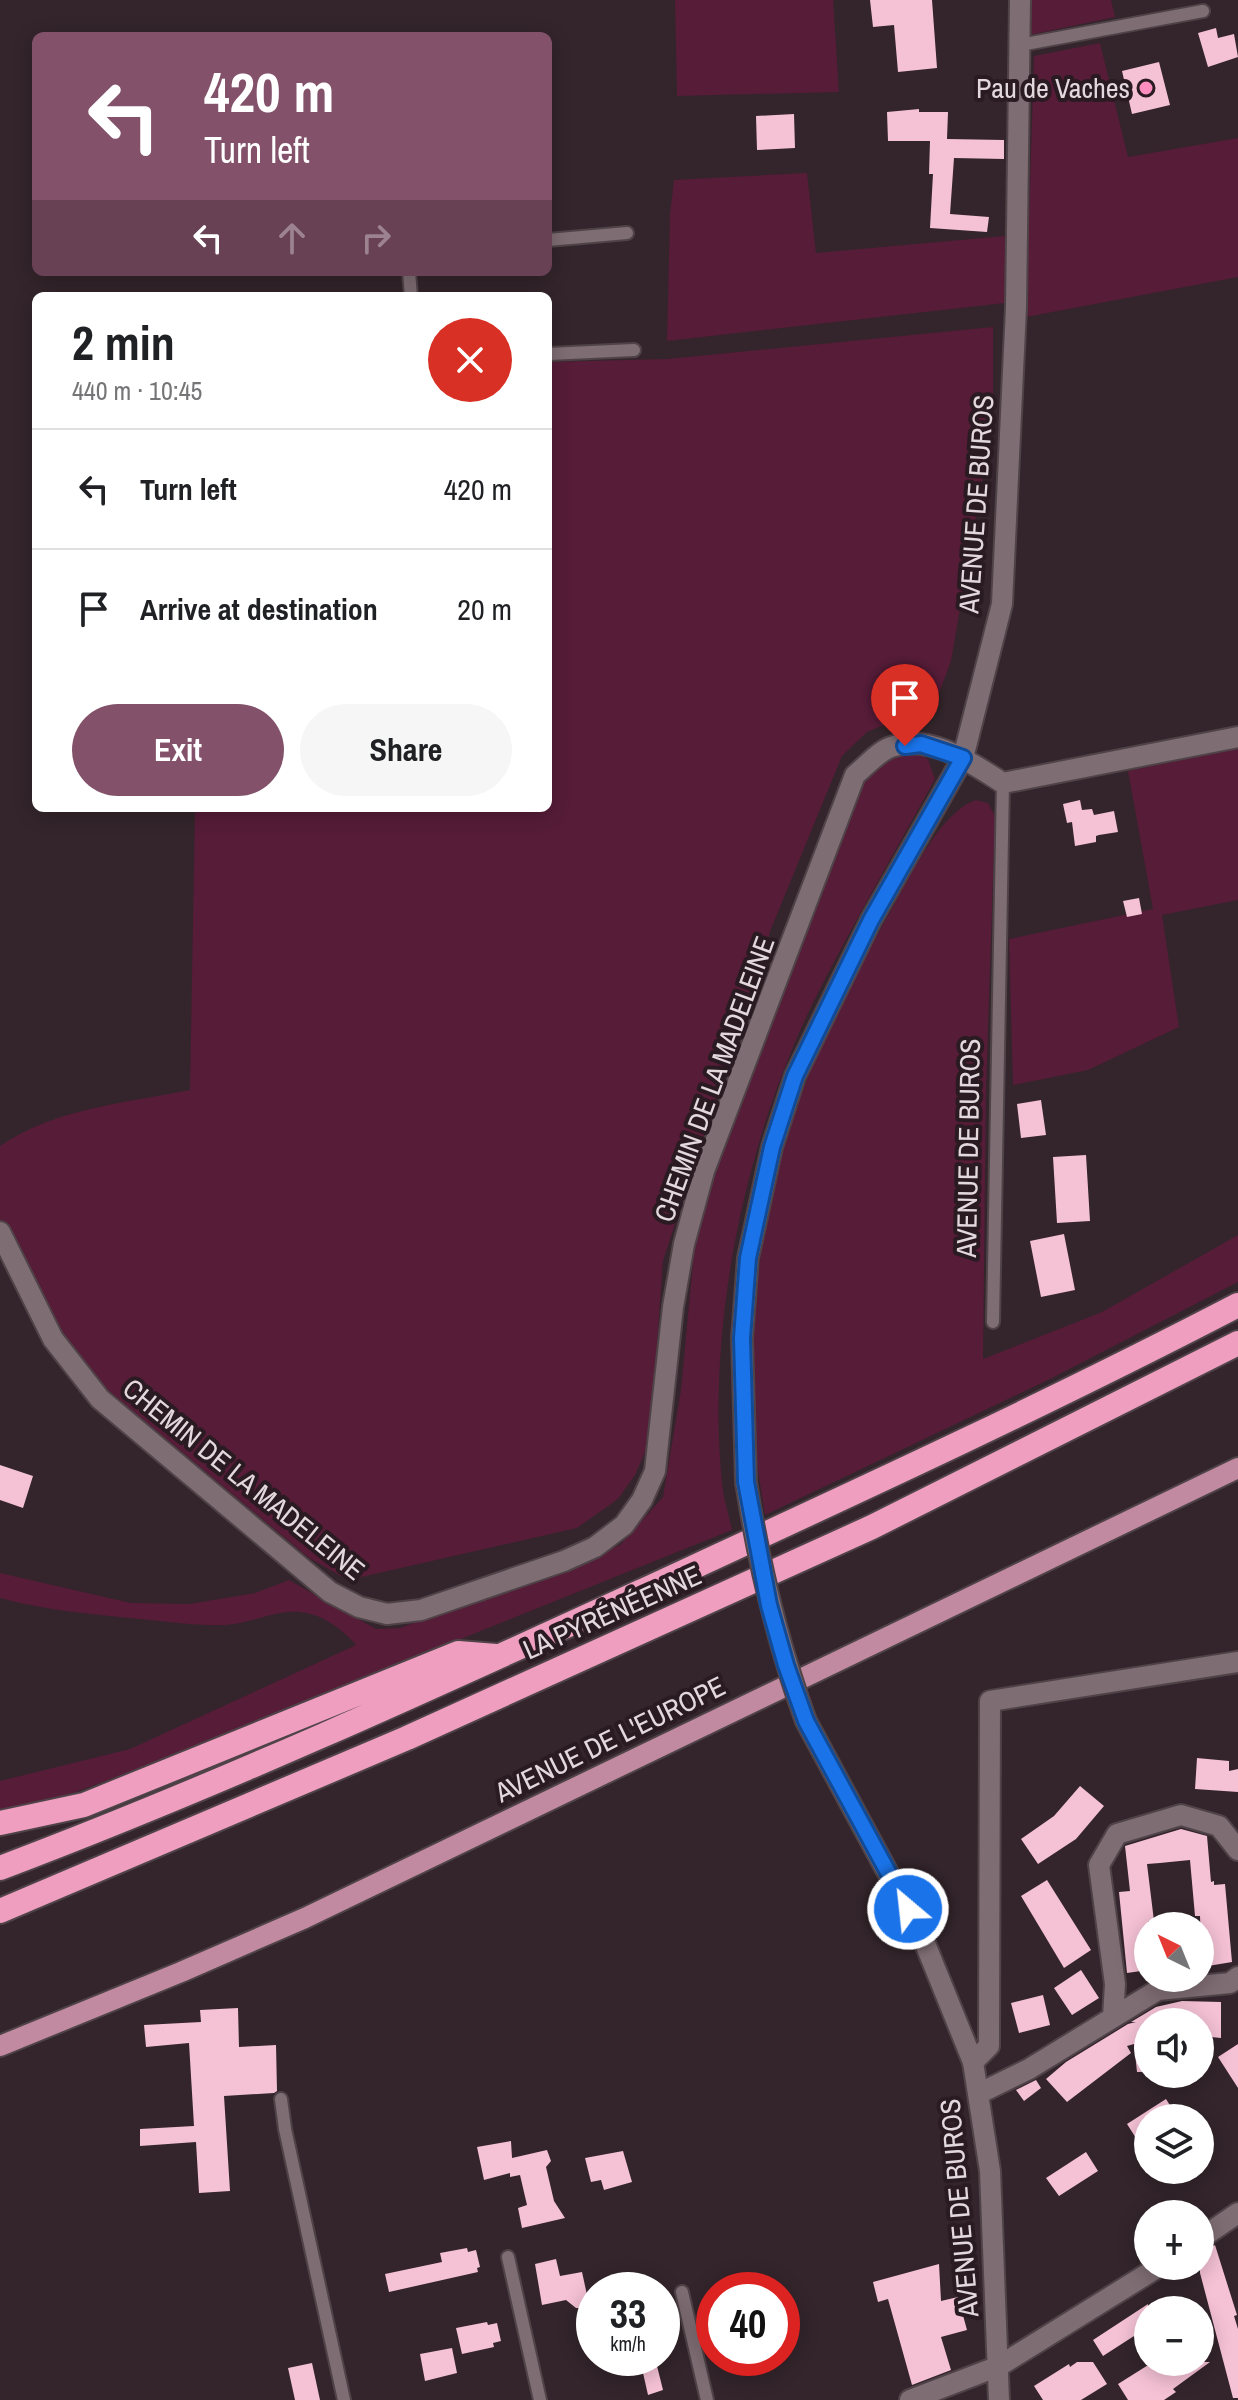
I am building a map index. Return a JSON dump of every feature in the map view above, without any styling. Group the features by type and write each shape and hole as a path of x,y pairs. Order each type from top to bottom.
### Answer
{"highway":[{"name":"LA PYRÉNÉENNE","path":"0,1868 99,1830 499,1657 1121,1366 1238,1305"},
{"name":"LA PYRÉNÉENNE","path":"0,1911 407,1738 872,1527 1238,1343"},
{"path":"0,1823 84,1805 458,1653 499,1657"}],"main road":[{"name":"AVENUE DE L'EUROPE","path":"0,2046 305,1918 1238,1468"}],"street":[{"name":"AVENUE DE BUROS","path":"999,2400 990,2171 973,2062 922,1936 806,1721 786,1665 769,1605 746,1482 742,1338 748,1258 772,1147 795,1076 871,920 963,758 1002,604 1016,308 1020,0"},
{"path":"1003,783 1238,737"},
{"name":"CHEMIN DE LA MADELEINE","path":"0,1232 53,1339 100,1399 330,1592 359,1607 387,1614 421,1610 564,1561 595,1547 624,1525 642,1500 655,1471 673,1307 684,1244 704,1171 855,775 889,747 921,744 963,758 1003,783"},
{"path":"973,2062 989,2046 990,1701 1238,1662"},
{"path":"1113,2017 1115,1984 1099,1865 1117,1834 1181,1815 1219,1826 1238,1850"},
{"path":"1115,1984 1141,2000"},
{"path":"980,2093 1029,2069 1158,1990 1235,1985"},
{"path":"1214,2229 1238,2213"},
{"path":"910,2400 999,2366 1137,2280"}],"lane":[{"path":"1020,45 1203,11"},
{"path":"552,240 627,233"},
{"path":"552,354 634,350"},
{"name":"AVENUE DE BUROS","path":"993,1322 1003,783"},
{"path":"281,2099 344,2400"},
{"path":"508,2257 540,2400"},
{"path":"682,2292 707,2400"}],"shaded area":[{"path":"675,0 833,0 839,92 677,96"},
{"path":"1030,0 1111,0 1115,17 1030,35"},
{"path":"1100,43 1128,157 1238,138 1238,277 1026,317 1034,56"},
{"path":"807,173 816,253 1005,236 1005,303 667,341 670,214 674,180"},
{"path":"993,327 993,417 951,661 935,704 867,732 842,756 771,929 663,1261 650,1441 635,1475 618,1499 577,1528 348,1580 309,1558 103,1386 75,1355 50,1322 0,1221 0,1146 22,1133 68,1115 190,1090 195,812 552,812 552,362 667,359"},
{"path":"1238,748 1238,900 1162,915 1179,1027 1088,1070 1013,1085 1009,939 1153,909 1128,771"},
{"path":"916,753 928,759 935,779 821,987 772,1102 753,1164 727,1292 720,1357 719,1420 723,1488 732,1530 135,1770 73,1793 0,1812 0,1781 130,1749 356,1645 330,1623 299,1612 215,1625 35,1606 0,1598 0,1573 131,1603 189,1604 255,1593 289,1580 376,1629 400,1628 620,1545 663,1497 681,1390 695,1241 713,1175 864,777 887,760"},
{"path":"976,800 988,803 995,816 986,1090 983,1359 1102,1312 1238,1235 1238,1282 1050,1379 765,1515 752,1418 756,1289 771,1201 793,1117 838,1011 910,876 929,844 951,817"}],"building":[{"path":"870,0 932,0 937,68 898,72 894,25 873,27"},
{"path":"1216,28 1218,38 1234,34 1238,57 1208,67 1198,33"},
{"name":"Pau de Vaches","path":"1159,62 1170,105 1132,114 1122,71"},
{"path":"919,109 919,112 948,112 947,139 1004,140 1004,159 954,158 950,214 989,217 987,232 930,228 933,174 929,174 930,141 888,141 887,112"},
{"path":"794,114 795,148 757,150 756,116"},
{"path":"1080,800 1082,810 1092,809 1094,815 1114,811 1118,832 1099,835 1096,842 1075,846 1072,822 1067,823 1063,804"},
{"path":"1139,898 1142,914 1127,917 1123,901"},
{"path":"1041,1100 1046,1135 1021,1138 1017,1104"},
{"path":"1086,1155 1090,1221 1057,1223 1053,1157"},
{"path":"1064,1234 1075,1290 1041,1297 1030,1241"},
{"path":"0,1465 33,1476 23,1508 0,1500"},
{"path":"1197,1758 1229,1761 1229,1771 1238,1769 1238,1792 1195,1789"},
{"path":"1080,1786 1104,1806 1076,1839 1038,1864 1021,1839 1054,1816"},
{"path":"1181,1829 1207,1836 1211,1882 1214,1881 1214,1885 1225,1884 1232,1962 1214,1965 1214,1912 1195,1912 1190,1860 1147,1864 1153,1912 1134,1912 1134,1972 1127,1973 1119,1892 1130,1891 1125,1846"},
{"path":"1047,1880 1091,1950 1064,1968 1021,1896"},
{"path":"1081,1970 1099,1998 1072,2015 1054,1988"},
{"path":"1043,1995 1050,2025 1019,2033 1011,2003"},
{"path":"1182,2001 1221,2002 1221,2038 1214,2037 1214,2008 1156,2007"},
{"path":"238,2008 239,2047 276,2045 277,2091 224,2096 230,2191 199,2193 196,2142 140,2146 140,2129 194,2126 189,2043 146,2047 144,2025 201,2022 200,2010"},
{"path":"1134,2022 1134,2044 1127,2046 1131,2053 1067,2102 1046,2079 1066,2062"},
{"path":"1238,2044 1238,2088 1218,2057"},
{"path":"1036,2080 1041,2088 1024,2101 1016,2090"},
{"path":"1134,2120 1134,2135 1127,2124"},
{"path":"511,2141 512,2158 547,2150 551,2161 546,2167 554,2201 565,2218 522,2228 518,2208 527,2205 520,2175 510,2177 510,2173 484,2180 477,2147"},
{"path":"623,2151 632,2182 604,2190 601,2180 591,2182 585,2158"},
{"path":"1086,2152 1098,2171 1059,2196 1046,2178"},
{"path":"1214,2246 1237,2315 1234,2316 1238,2329 1238,2398 1233,2398 1214,2326 1214,2296 1206,2296 1202,2280 1214,2280"},
{"path":"467,2248 468,2252 476,2250 480,2267 477,2268 478,2272 389,2292 385,2274 442,2262 440,2253"},
{"path":"556,2259 560,2276 576,2273 576,2308 566,2300 542,2305 535,2264"},
{"path":"939,2264 941,2301 958,2297 967,2330 941,2337 951,2370 912,2385 888,2299 878,2302 873,2282"},
{"path":"1134,2313 1134,2336 1103,2356 1093,2340"},
{"path":"487,2322 488,2325 497,2323 501,2341 493,2343 494,2347 462,2354 456,2328"},
{"path":"452,2348 457,2373 425,2381 420,2354"},
{"path":"1077,2362 1093,2362 1107,2384 1081,2400 1043,2400 1034,2386"},
{"path":"312,2363 320,2400 295,2400 288,2368"},
{"path":"1134,2374 1191,2376 1164,2400 1128,2400 1118,2384"},
{"path":"644,2376 660,2376 663,2390 648,2395"}],"place":[{"name":"Pau de Vaches","path":"1146,88"}],"route":[{"path":"905,746 921,744 963,758 871,920 795,1076 772,1147 748,1258 742,1338 746,1482 769,1605 786,1665 806,1721 908,1909"}]}
